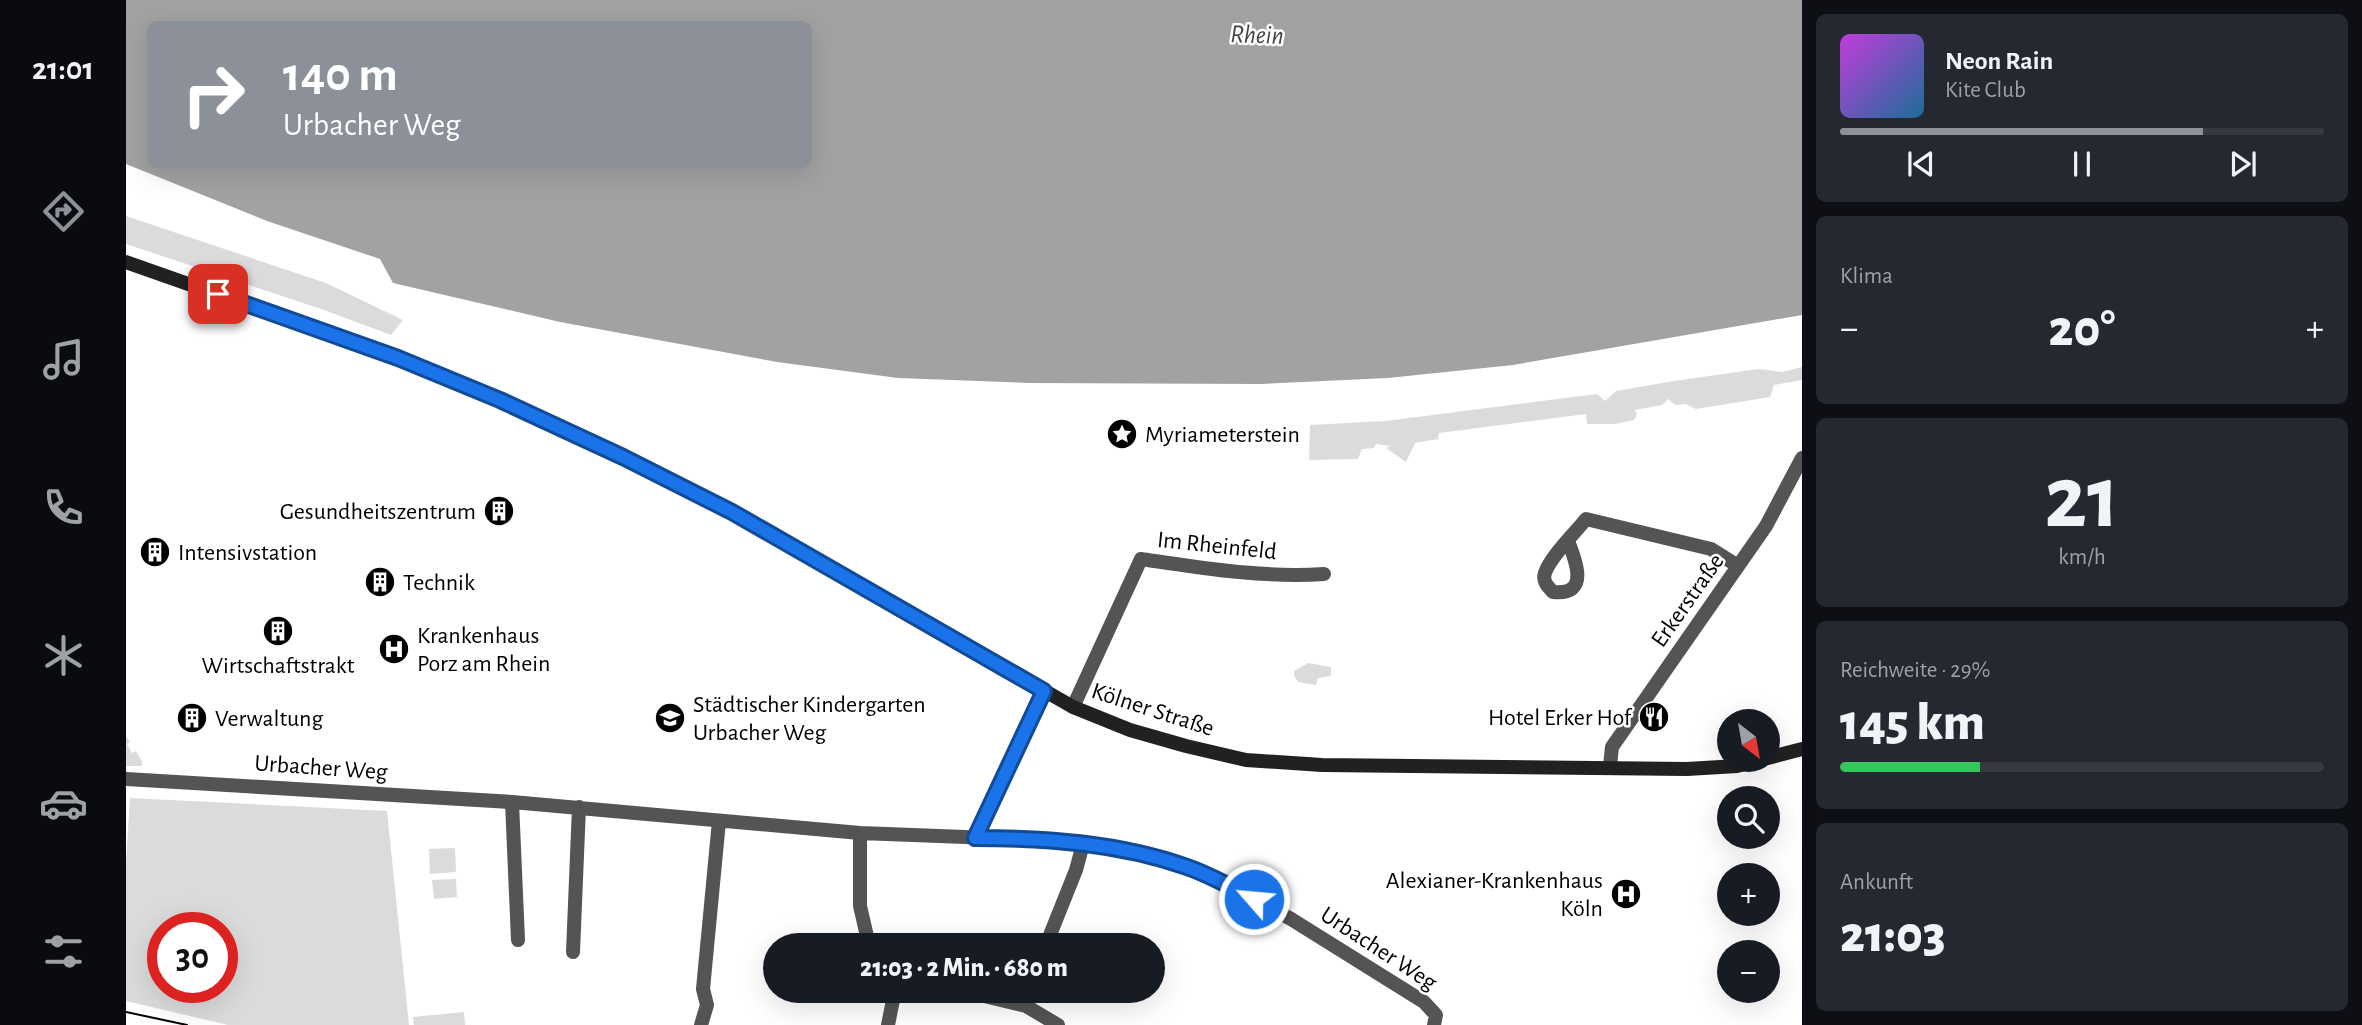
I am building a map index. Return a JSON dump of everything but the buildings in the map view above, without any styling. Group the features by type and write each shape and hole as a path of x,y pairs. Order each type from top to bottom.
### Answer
{"main road":[{"name":"Kölner Straße","path":"126,262 398,358 488,394 668,478 1073,707 1130,730 1246,760 1322,765 1717,767"},
{"path":"1780,754 1802,748"}],"street":[{"name":"Erkerstraße","path":"1610,766 1612,747 1766,526 1802,458"},
{"path":"1568,541 1586,519 1711,549 1738,566"},
{"name":"Im Rheinfeld","path":"1073,707 1141,559 1246,574 1296,576 1324,573"},
{"path":"975,838 1044,691"},
{"name":"Urbacher Weg","path":"126,779 512,802 860,833 1083,844 1150,855 1219,880 1348,953 1424,1002 1435,1020"},
{"path":"512,802 518,940"},
{"path":"573,952 579,807"},
{"path":"701,1025 707,1005 703,989 719,821"},
{"path":"860,833 860,906 866,933"},
{"path":"1051,933 1076,870 1083,844"},
{"path":"888,1025 892,1003"},
{"path":"1013,1003 1026,1006 1058,1025"}],"shaded area":[{"path":"126,216 326,283 403,320 391,335 126,244"},
{"path":"1802,367 1802,380 1774,385 1770,397 1696,409 1685,404 1676,405 1668,399 1662,405 1635,410 1637,414 1634,420 1616,424 1587,424 1586,414 1439,433 1438,439 1415,443 1406,462 1386,448 1391,446 1376,444 1374,448 1362,449 1358,459 1309,460 1310,425 1386,421 1597,394 1605,401 1616,391 1758,369 1782,372"},
{"path":"1308,663 1331,667 1331,676 1318,678 1316,685 1298,682 1294,671"},
{"path":"126,736 130,742 127,744 132,753 136,751 142,766 126,766"},
{"path":"130,798 387,811 409,1025 228,1025 126,1001 126,862"},
{"path":"455,848 456,872 430,874 429,849"},
{"path":"456,879 457,897 434,899 432,880"},
{"path":"464,1012 465,1025 414,1025 413,1017"}],"water":[{"name":"Rhein","path":"126,0 1802,0 1802,315 1513,365 1388,378 1261,384 1029,383 898,378 777,362 560,322 393,283 380,259 267,221 126,164"}],"tram line":[{"path":"126,1012 187,1025"}],"place":[{"name":"Myriameterstein","path":"1122,434"},
{"name":"Gesundheitszentrum","path":"499,511"},
{"name":"Intensivstation","path":"155,552"},
{"name":"Technik","path":"380,582"},
{"name":"Wirtschaftstrakt","path":"278,631"},
{"name":"Krankenhaus Porz am Rhein","path":"394,649"},
{"name":"Hotel Erker Hof","path":"1654,717"},
{"name":"Verwaltung","path":"192,718"},
{"name":"Städtischer Kindergarten Urbacher Weg","path":"670,718"},
{"name":"Alexianer-Krankenhaus Köln","path":"1626,894"}],"route":[{"path":"218,294 398,358 579,435 732,512 1044,691 975,838 1046,840 1150,855 1219,880 1254,899"}]}
